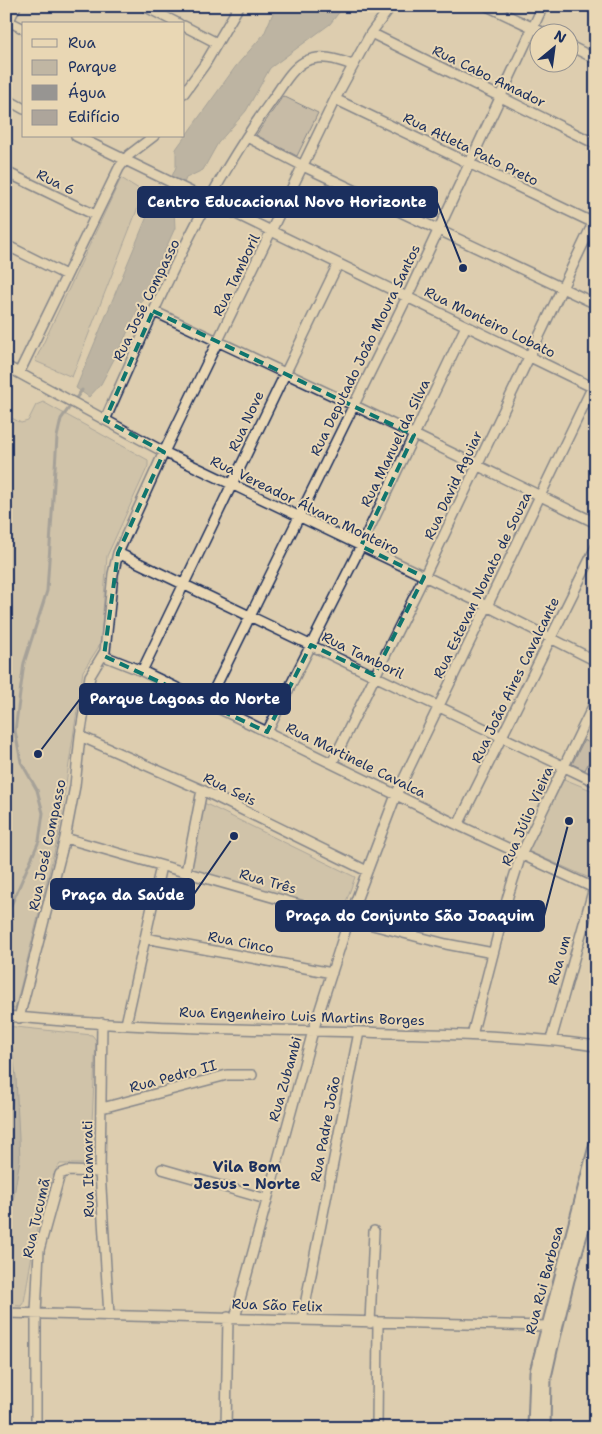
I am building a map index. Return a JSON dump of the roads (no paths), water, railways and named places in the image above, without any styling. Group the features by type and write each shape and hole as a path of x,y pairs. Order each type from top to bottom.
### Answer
{"street":[{"path":"16,6 7,22 22,28"},
{"path":"144,6 175,22"},
{"path":"185,91 239,6"},
{"name":"Rua Tamboril","path":"164,452 352,65 371,32 391,6"},
{"path":"487,6 530,27"},
{"name":"Rua Deputado João Moura Santos","path":"535,22 543,6"},
{"path":"185,27 217,43"},
{"name":"Rua Cabo Amador","path":"371,32 596,144"},
{"name":"Rua Deputado João Moura Santos","path":"208,704 407,297 530,32"},
{"path":"580,51 596,59"},
{"name":"Rua José Compasso","path":"105,420 154,311 209,202 247,137 287,80 303,63 322,58 352,65"},
{"path":"6,99 22,107"},
{"name":"Rua Atleta Pato Preto","path":"335,99 469,164 595,221"},
{"path":"247,137 303,166 439,228 596,304"},
{"name":"Rua Monteiro Lobato","path":"80,138 123,161 272,231 594,388"},
{"path":"19,373 94,215 123,161 152,138"},
{"name":"Rua 6","path":"6,172 94,215"},
{"name":"Rua David Aguiar","path":"332,763 424,577 560,287 595,221"},
{"path":"6,245 66,275"},
{"name":"Rua Nove","path":"142,671 284,372 338,264"},
{"path":"154,311 596,523"},
{"name":"Rua Manuel da Silva","path":"267,732 361,546 466,326"},
{"name":"Rua Vereador Álvaro Monteiro","path":"6,366 164,452 487,606 596,661"},
{"name":"Rua Estevan Nonato de Souza","path":"396,795 594,388"},
{"name":"Rua José Compasso","path":"19,1018 65,838 75,786 80,736 90,676 104,656 118,553 164,452"},
{"name":"Rua João Aires Cavalcante","path":"458,825 596,547"},
{"name":"Rua Tamboril","path":"118,553 596,782"},
{"name":"Rua Martinele Cavalca","path":"104,656 142,671 521,856 595,889"},
{"name":"Rua Júlio Vieira","path":"472,1035 521,856 596,700"},
{"name":"Rua Seis","path":"80,736 202,790 367,871"},
{"path":"186,872 202,790"},
{"name":"Rua Zubambi","path":"226,1428 231,1318 313,1031 350,919 396,795"},
{"name":"Rua Três","path":"65,838 350,919 461,948 493,953"},
{"path":"126,1024 161,866"},
{"name":"Rua um","path":"551,1040 595,889"},
{"name":"Rua Cinco","path":"145,938 332,973"},
{"name":"Rua Engenheiro Luis Martins Borges","path":"8,1017 126,1024 472,1035 551,1040 596,1046"},
{"name":"Rua Itamarati","path":"102,1023 100,1172 109,1315"},
{"name":"Rua Padre João","path":"302,1320 359,1032"},
{"name":"Rua Pedro II","path":"102,1108 227,1075 252,1075"},
{"name":"Rua Rui Barbosa","path":"534,1428 536,1372 596,1143"},
{"path":"162,1169 266,1199"},
{"name":"Rua Tucumã","path":"36,1428 36,1314 40,1250 59,1175 68,1171 100,1172"},
{"name":"Rua Rui Barbosa","path":"544,1428 545,1378 568,1280 596,1184"},
{"path":"374,1230 377,1428"},
{"name":"Rua São Felix","path":"6,1312 547,1326"}],"water":[{"path":"276,6 344,6 330,24 270,68 246,111 218,143 203,170 186,178 174,208 175,228 123,342 101,384 89,397 76,388 148,214 164,195 176,167 176,149 236,66 264,34"},
{"path":"6,1043 12,1049 16,1077 20,1159 10,1219 6,1228"}],"waterway":[{"path":"6,917 39,841 43,813 37,790 21,762 15,731 24,663 47,591 57,437 61,419 82,390"}],"place":[{"name":"Centro Educacional Novo Horizonte","path":"463,268"},
{"name":"Parque Lagoas do Norte","path":"38,754"},
{"name":"Praça do Conjunto São Joaquim","path":"569,821"},
{"name":"Praça da Saúde","path":"234,836"}],"district":[{"name":"Vila Bom Jesus - Norte","path":"247,1176"}]}
